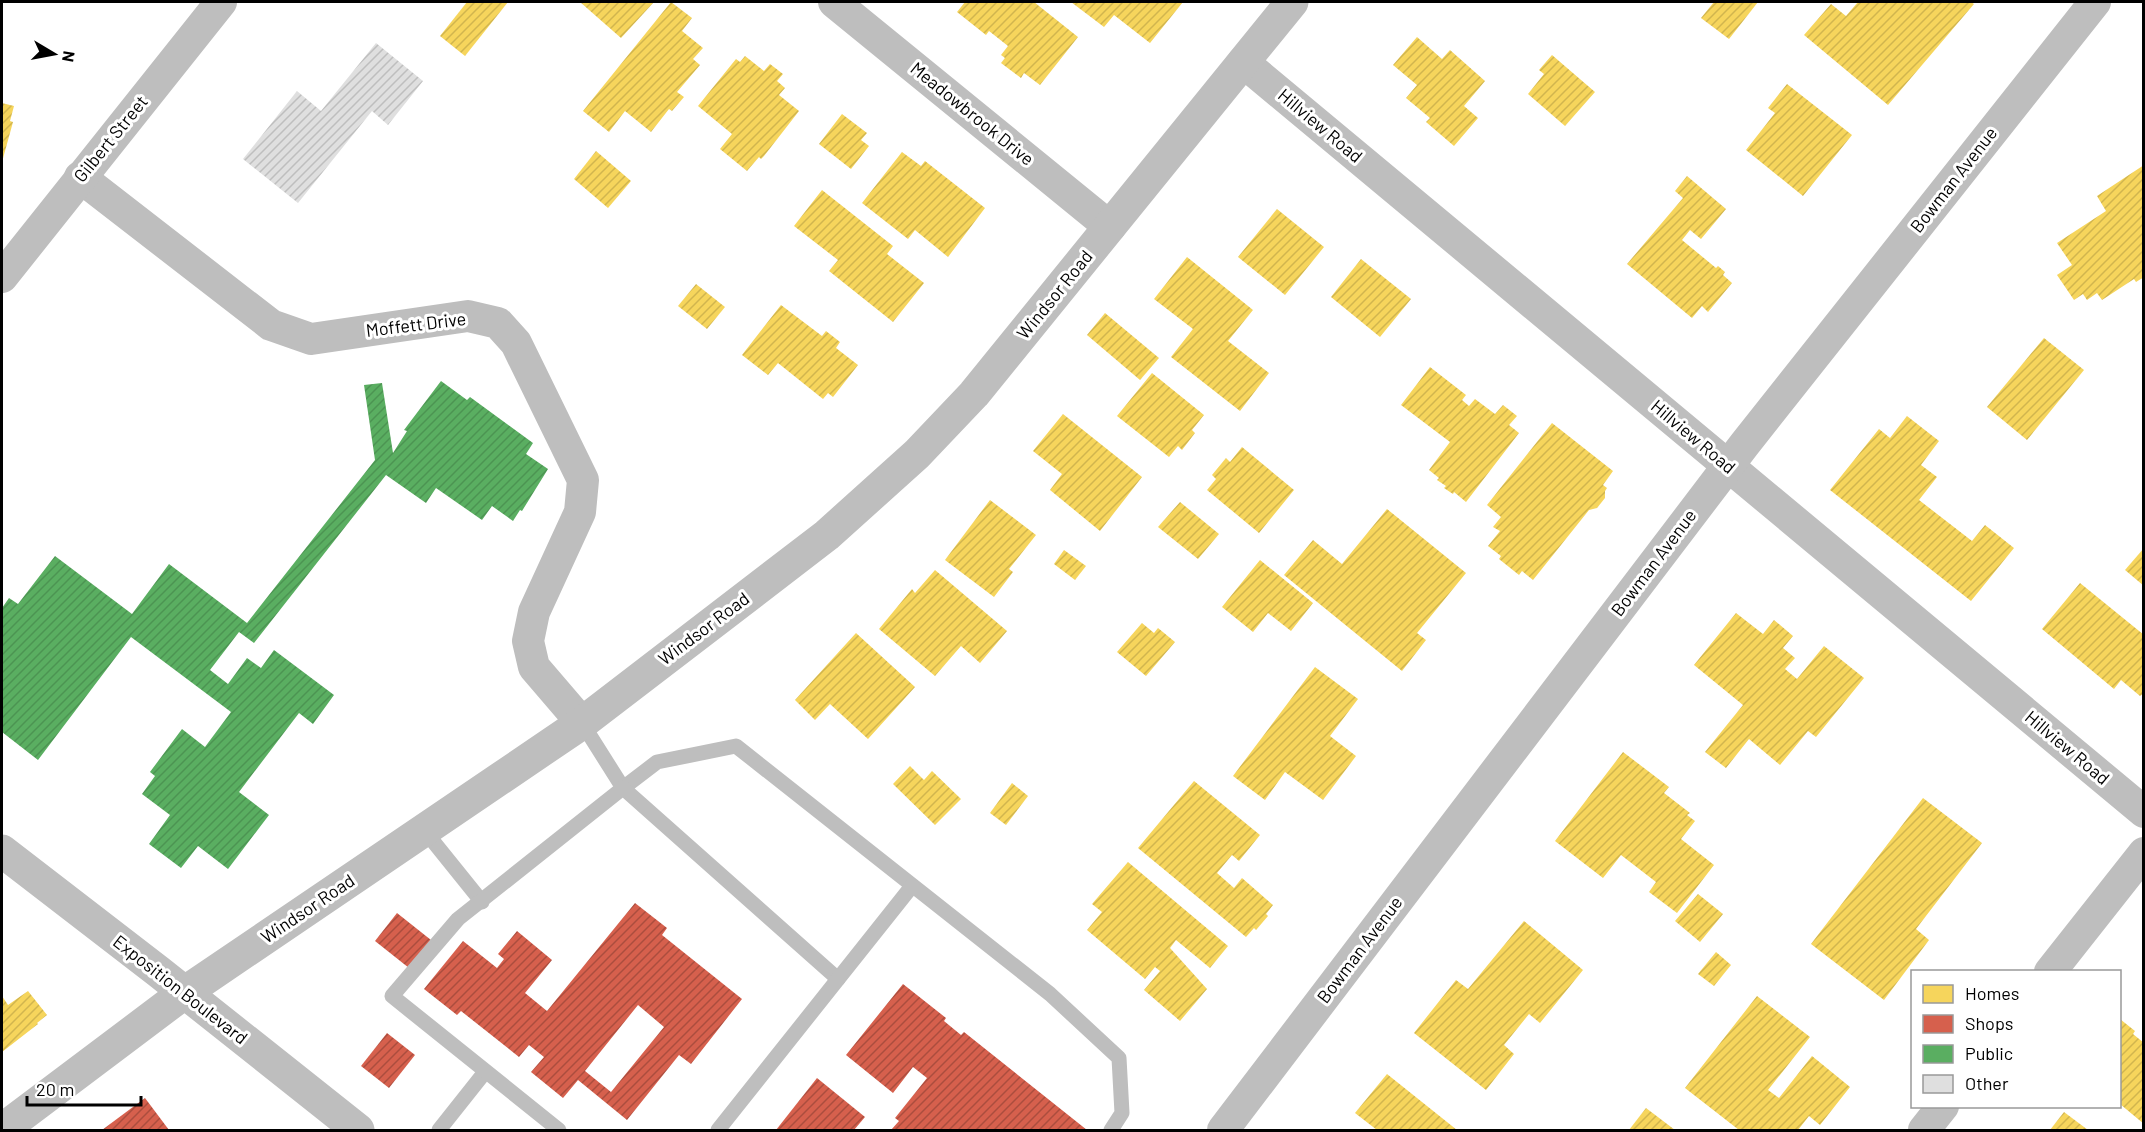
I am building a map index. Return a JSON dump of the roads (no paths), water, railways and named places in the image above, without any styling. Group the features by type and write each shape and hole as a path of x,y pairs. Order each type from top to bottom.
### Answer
{"street":[{"name":"Gilbert Street","path":"2,277 221,2"},
{"name":"Meadowbrook Drive","path":"834,2 1110,227"},
{"name":"Windsor Road","path":"2,1130 184,993 582,723 827,535 917,454 974,394 1292,2"},
{"name":"Bowman Avenue","path":"1223,1131 1728,466 2095,2"},
{"name":"Hillview Road","path":"1243,62 2144,812"},
{"name":"Moffett Drive","path":"80,177 271,325 311,339 468,316 498,323 516,343 583,480 580,512 534,612 528,641 534,667 582,723"},
{"name":"Exposition Boulevard","path":"2,851 358,1131"},
{"path":"2052,970 2144,852"},
{"path":"1924,1131 1942,1108"}],"lane":[{"path":"582,723 623,788 838,979"},
{"path":"559,1131 392,996 458,919 657,762 736,746 1050,994 1119,1058 1122,1113 1111,1131"},
{"path":"424,830 482,902"},
{"path":"718,1131 912,886"},
{"path":"439,1131 485,1072"}]}
